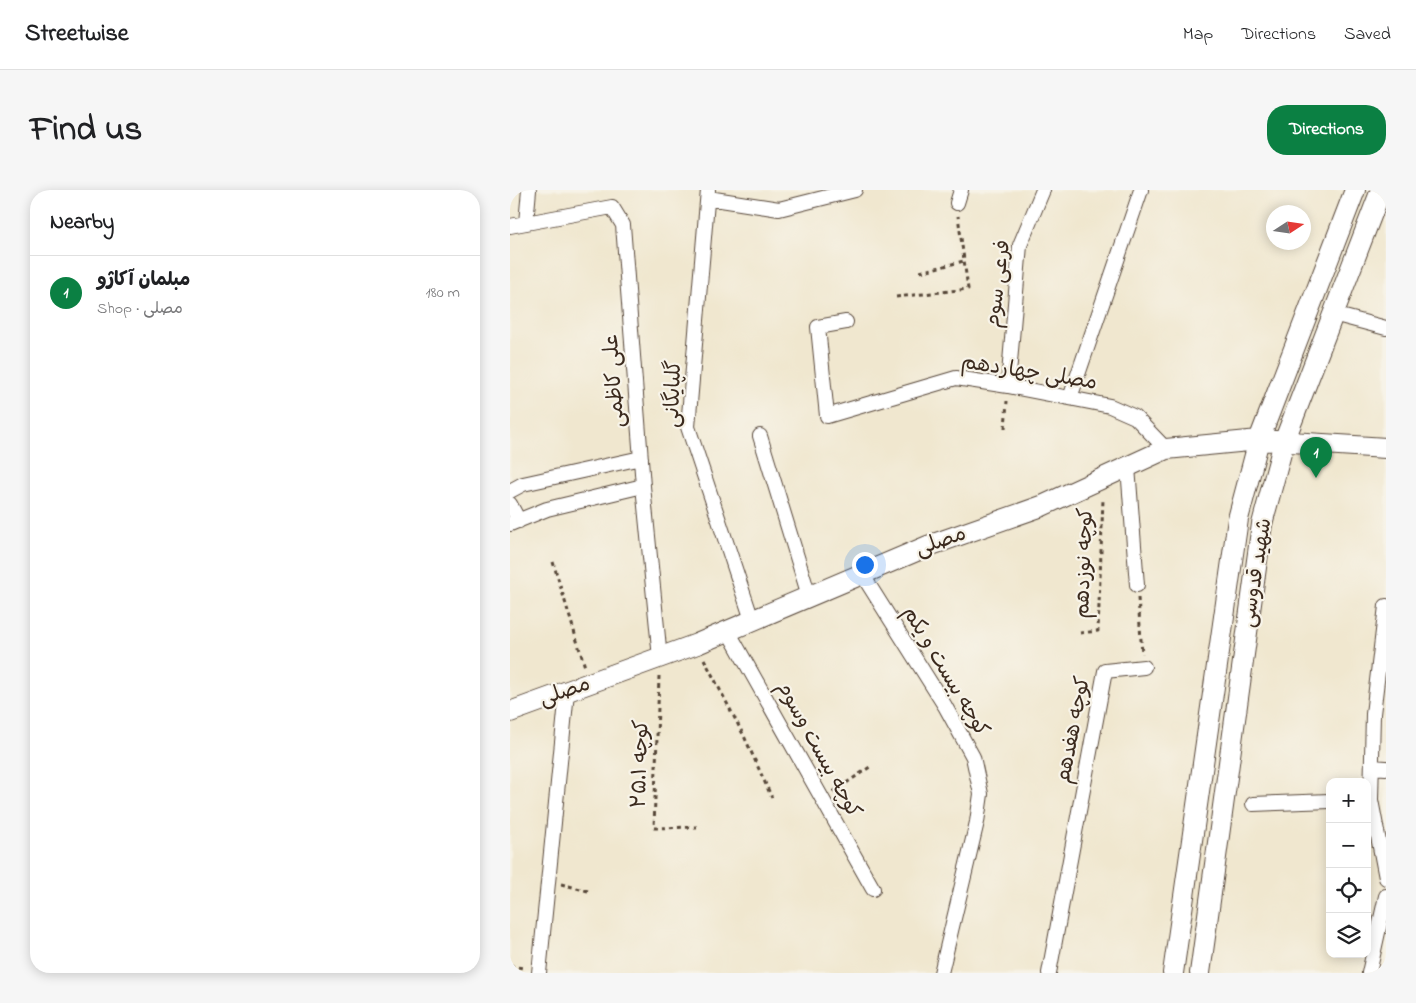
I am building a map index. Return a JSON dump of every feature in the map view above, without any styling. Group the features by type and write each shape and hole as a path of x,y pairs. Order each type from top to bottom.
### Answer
{"main road":[{"name":"شهید قدوسی","path":"1173,973 1238,519 1258,440 1354,190"},
{"name":"شهید قدوسی","path":"1200,973 1262,524 1284,442 1381,190"},
{"name":"مصلی","path":"510,712 697,644 928,546 1042,506 1166,449 1258,440 1386,448"}],"street":[{"path":"526,223 529,190"},
{"path":"708,194 779,209 855,190"},
{"name":"فرعی سوم","path":"1008,386 1020,244 1043,190"},
{"path":"1070,398 1142,190"},
{"name":"گلپایگانی","path":"708,194 688,426 752,620"},
{"name":"علی کاظمی","path":"510,226 612,207 623,225 643,486 660,658"},
{"path":"1333,314 1386,328"},
{"name":"مصلی چهاردهم","path":"846,322 818,326 827,416 956,378 1110,406 1135,417 1166,449"},
{"path":"760,436 809,596"},
{"path":"510,491 523,484 641,458"},
{"path":"1128,467 1137,584"},
{"path":"510,504 514,522 547,509 643,486"},
{"name":"کوچه بیست و یکم","path":"862,574 945,706 973,757 981,794 978,822 941,973"},
{"path":"1371,778 1373,714 1386,606"},
{"name":"کوچه بیست وسوم","path":"728,631 873,888"},
{"name":"کوچه هفدهم","path":"1049,973 1105,671 1144,667"},
{"path":"539,973 568,692"},
{"path":"1372,767 1386,768"},
{"path":"1371,800 1386,804"},
{"path":"1253,804 1326,801"},
{"path":"1371,809 1386,878"},
{"path":"1369,973 1386,896"}],"path":[{"path":"896,297 968,289 959,196"},
{"path":"920,272 964,261"},
{"path":"1005,428 1008,386"},
{"name":"کوچه نوزدهم","path":"1080,633 1098,631 1104,478"},
{"path":"553,562 590,684"},
{"path":"1137,584 1144,667"},
{"path":"697,644 744,736 772,798"},
{"name":"کوچه ۲۵.۱","path":"660,658 654,828 698,827"},
{"path":"823,800 870,767"},
{"path":"548,881 588,891"}],"place":[{"name":"مبلمان آکاژو","path":"1316,478"}]}
